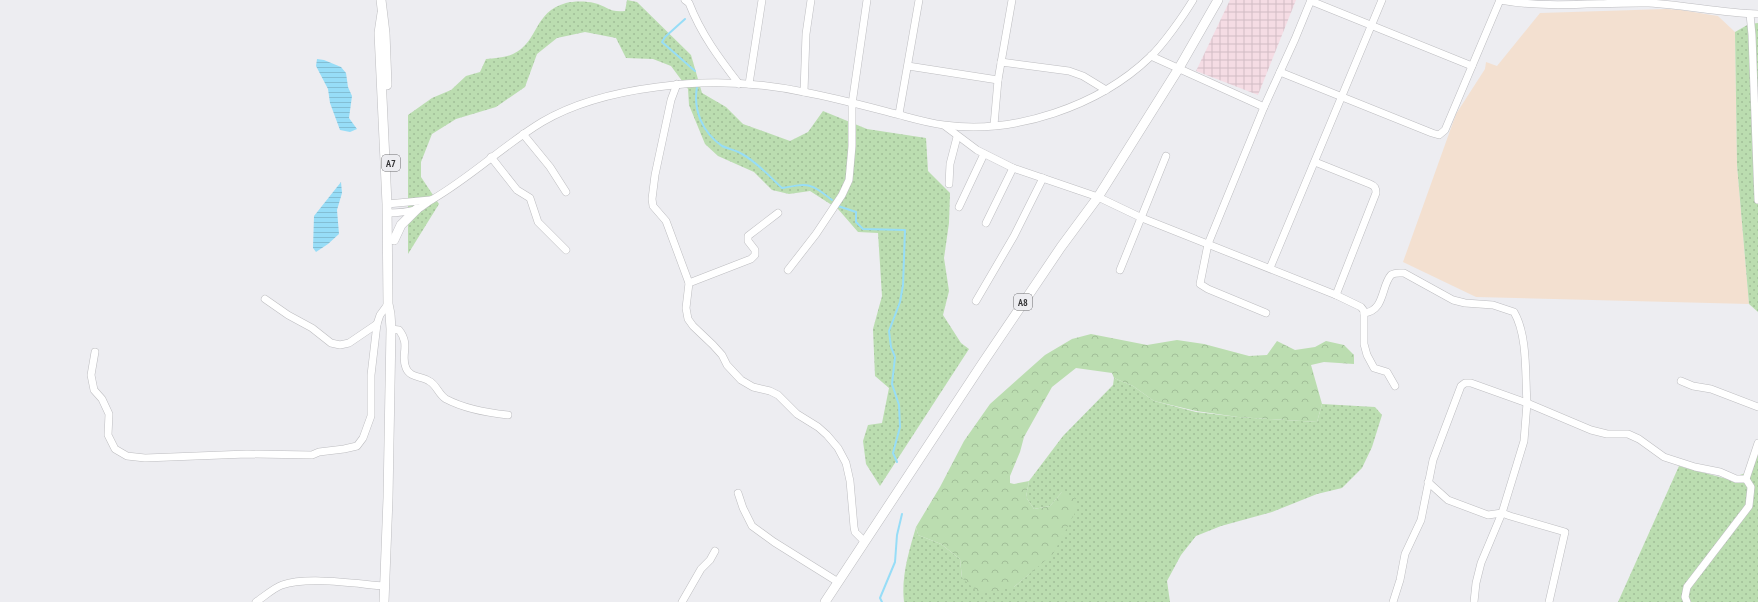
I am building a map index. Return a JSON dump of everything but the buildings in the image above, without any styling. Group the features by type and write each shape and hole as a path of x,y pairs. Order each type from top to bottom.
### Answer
{"main road":[{"name":"A7","path":"381,0 385,33 390,208 388,304 391,329 388,498 384,602"},
{"name":"A8","path":"825,602 1025,300 1098,197 1180,68 1218,0"},
{"name":"A7","path":"390,208 394,240 393,295 390,314"},
{"path":"394,240 401,225 417,209"}],"street":[{"path":"685,0 712,48 740,84"},
{"path":"749,84 762,0"},
{"path":"804,92 806,34 811,0"},
{"path":"788,270 816,234 842,194 849,180 852,146 852,104 867,0"},
{"path":"899,114 919,0"},
{"path":"994,125 998,80 1012,0"},
{"path":"390,208 430,200 446,192 523,134 558,113 595,100 633,91 677,84 749,84 804,92 945,125 964,127 1023,121 1057,112 1082,103 1106,90 1152,56 1193,0"},
{"path":"1266,313 1208,289 1200,284 1208,244 1264,107 1311,0 1472,66"},
{"path":"1270,268 1382,0"},
{"path":"1280,72 1439,135 1445,130 1500,0 1515,3 1549,4 1649,3 1758,14"},
{"path":"1750,14 1758,200"},
{"path":"1152,56 1264,107"},
{"path":"1001,62 1069,71 1083,76 1106,90"},
{"path":"908,66 998,80"},
{"path":"677,84 671,100 655,175 652,199 653,206 666,221 688,283 686,308 688,319 692,326 722,355 727,365 741,380 753,387 770,391 778,395 797,414 818,427 838,448 846,463 850,481 855,532 864,541"},
{"path":"945,125 958,137 984,154 1013,168 1098,197 1142,218 1270,268 1361,307 1364,313 1364,344 1369,360 1374,368 1387,372 1395,386"},
{"path":"523,134 550,167 566,192"},
{"path":"948,184 950,164 958,137"},
{"path":"959,207 984,154"},
{"path":"1120,270 1166,156"},
{"path":"491,157 517,190 530,198 538,222 566,250"},
{"path":"1315,162 1375,186 1376,190 1376,194 1336,295"},
{"path":"986,223 1013,168"},
{"path":"976,301 1014,236 1043,178"},
{"path":"390,208 417,209 425,205 430,200"},
{"path":"688,283 751,259 755,255 755,250 748,241 748,236 778,213"},
{"path":"1364,313 1371,312 1377,306 1391,275 1397,272 1404,273 1453,300 1466,303 1493,305 1514,312 1519,321 1523,340 1527,403 1524,441 1502,512 1481,563 1476,583 1474,602"},
{"path":"265,299 288,315 312,328 331,343 340,345 349,344 377,324"},
{"path":"95,352 91,375 94,390 102,399 109,414 108,435 115,449 127,456 145,458 246,454 312,455 319,452 357,446 363,438 371,416 371,375 377,324 380,315 388,304"},
{"path":"391,329 399,330 403,335 406,342 406,369 412,375 428,380 434,384 438,393 446,398 481,411 508,415"},
{"path":"1681,381 1693,386 1711,389 1758,407"},
{"path":"1393,602 1400,580 1405,554 1420,520 1433,460 1461,386 1465,383 1527,403 1591,430 1607,434 1628,434 1639,439 1664,457 1695,467 1720,472 1736,479 1746,479"},
{"path":"1746,479 1758,443"},
{"path":"1687,602 1687,587 1749,506 1751,487 1746,479"},
{"path":"1428,482 1448,500 1488,515 1502,512 1510,516 1565,532 1549,602"},
{"path":"738,493 742,508 752,526 774,542 838,582"},
{"path":"682,602 701,569 710,560 715,551"},
{"path":"256,602 268,595 275,588 292,582 314,581 385,586"}],"shaded area":[{"path":"1230,0 1296,0 1258,95 1196,71"},
{"path":"1666,9 1718,16 1735,32 1737,165 1749,304 1476,297 1403,262 1456,114 1485,69 1486,62 1497,66 1540,13"}],"green space":[{"path":"627,0 637,2 691,55 702,93 726,107 743,124 790,141 808,132 823,111 867,129 926,138 928,171 950,193 949,223 944,258 949,291 943,315 961,343 969,349 880,486 866,464 863,441 868,425 882,423 889,388 875,376 873,329 882,296 878,233 858,232 838,209 810,191 789,194 772,190 754,172 718,156 705,144 689,105 688,89 671,66 653,59 626,58 616,38 585,32 557,38 537,54 525,87 496,107 456,119 432,134 421,162 421,177 439,204 408,254 408,115 432,98 451,90 466,76 480,72 486,59 507,56 521,49 528,42 547,13 555,7 569,2 591,2 616,11 625,11"},
{"path":"1758,23 1758,312 1749,304 1737,165 1735,32 1749,24"},
{"path":"1091,334 1147,345 1177,340 1204,344 1249,356 1267,355 1277,341 1295,350 1315,347 1326,341 1344,345 1354,355 1354,364 1324,362 1311,365 1322,404 1317,422 1238,417 1196,411 1154,401 1133,386 1114,378 1112,373 1076,368 1052,387 1024,437 1020,452 1010,476 1010,483 1014,484 1029,481 1026,497 1034,509 1050,506 1062,492 1076,498 1076,511 1053,554 1014,587 980,594 962,578 960,559 941,544 918,535 916,527 940,487 964,441 990,404 1045,355 1072,339"},
{"path":"1114,378 1133,386 1154,401 1196,412 1238,417 1317,422 1322,404 1375,407 1382,415 1372,447 1362,468 1342,488 1317,494 1272,512 1221,526 1196,536 1181,555 1167,581 1170,602 904,602 903,593 908,555 916,527 918,535 941,544 960,559 962,578 1014,587 1029,574 1062,492 1050,506 1034,509 1026,497 1029,481 1063,436 1113,385"},
{"path":"1758,442 1758,602 1618,602 1679,466 1727,479 1746,473"}],"water":[{"path":"317,59 324,60 341,67 346,73 348,87 352,96 349,118 357,129 350,132 340,130 330,103 328,89 316,66"},
{"path":"341,182 342,193 337,210 339,234 316,252 313,248 314,216"}],"waterway":[{"path":"685,19 665,37 662,42 695,71"},
{"path":"697,87 696,104 700,120 709,134 722,146 737,151 748,157 782,188 799,185 814,187 832,200"},
{"path":"838,206 856,212 856,222 863,229 905,230 903,285 900,302 889,331 891,347 895,357 892,384 899,405 900,427 893,453 897,462"},
{"path":"882,602 880,598 895,562 897,535 902,514"}]}
